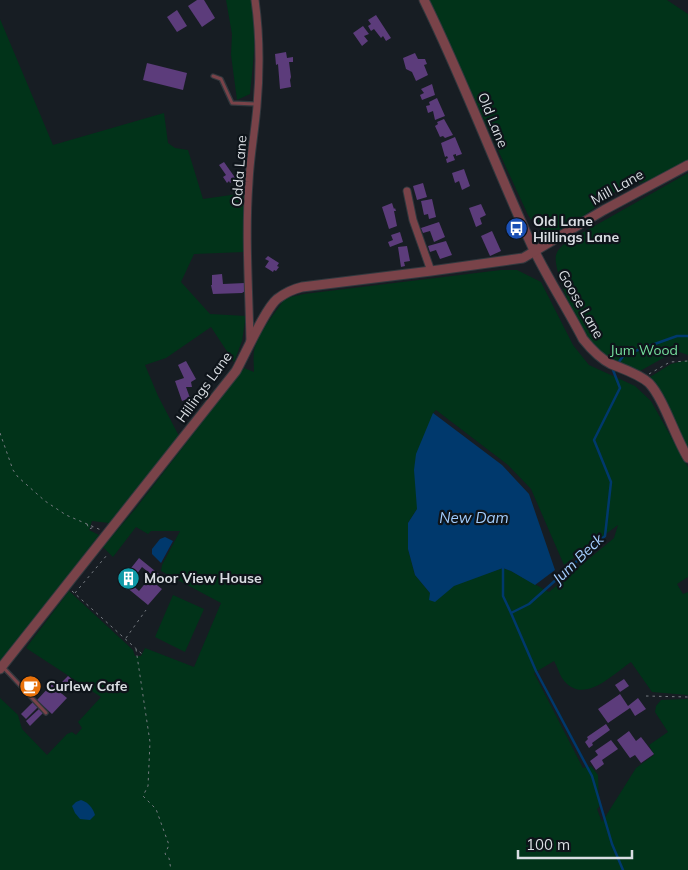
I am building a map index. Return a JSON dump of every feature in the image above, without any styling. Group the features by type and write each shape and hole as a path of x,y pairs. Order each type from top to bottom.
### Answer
{"street":[{"name":"Odda Lane","path":"250,344 249,182 257,104 259,36 255,0"},
{"name":"Old Lane","path":"424,0 468,95 499,172 535,251"},
{"name":"Mill Lane","path":"535,251 604,210 688,165"},
{"path":"406,191 431,271"},
{"name":"Hillings Lane","path":"1,668 236,371 263,320 276,300 290,290 302,287 511,261 523,258 535,251"},
{"name":"Goose Lane","path":"535,251 583,338 592,350 612,364 644,379"},
{"path":"644,379 656,391 688,458"}],"lane":[{"path":"214,76 221,79 232,103 257,104"},
{"path":"1,668 46,713"}],"path":[{"path":"644,379 655,369 670,362 688,361"},
{"path":"0,433 13,470 18,477 45,501 66,515 109,533"},
{"path":"86,524 89,529 95,527"},
{"path":"106,555 75,593 142,654"},
{"path":"125,639 146,610"},
{"path":"136,649 150,742 148,786 143,796 156,809 169,845 165,854 169,858 171,870"},
{"path":"646,696 688,697"}],"green space":[{"path":"226,0 251,0 253,12 254,47 250,94 237,100 231,55 232,34"},
{"path":"429,0 667,0 688,14 688,160 652,179 624,186 564,228 545,231 540,228 528,215"},
{"path":"0,19 53,145 164,113 168,143 175,148 188,150 203,199 245,193 244,252 194,254 181,282 210,314 246,316 242,341 234,362 211,327 166,358 145,365 158,396 179,436 109,523 92,521 89,530 99,535 0,661"},
{"name":"Jum Wood","path":"688,173 688,355 662,346 665,357 640,371 617,362 595,349 576,319 563,289 556,263 556,255 561,247 569,241"},
{"path":"501,270 517,270 541,282 573,345 589,365 635,386 651,401 688,467 688,577 677,584 683,594 688,592 688,695 652,692 631,662 597,686 588,689 579,690 570,686 562,678 554,661 534,673 583,768 591,766 598,775 599,807 597,809 602,822 636,768 654,755 649,745 668,732 655,712 656,706 661,700 688,699 688,870 0,870 0,698 18,715 22,729 47,755 67,734 72,732 76,735 82,728 78,722 101,697 26,648 69,591 133,650 135,656 141,656 145,648 194,667 221,603 161,571 162,565 180,531 151,531 148,534 136,527 113,557 103,547 136,508 244,368 254,372 256,344 265,327 284,300 304,294","holes":["436,410 508,465 531,489 564,565 618,525 614,538 549,592 503,568 430,593 415,575 408,549 408,523 417,509 433,413"]},
{"path":"688,360 688,449 668,403 650,377 671,364"},
{"path":"173,595 204,609 185,652 155,637"}],"water":[{"name":"New Dam","path":"433,413 502,465 529,494 555,570 535,585 503,568 454,586 435,602 429,600 430,593 415,575 408,549 408,523 417,509 414,470 416,454"},
{"path":"165,537 173,541 161,563 152,554 152,549 160,539"},
{"path":"81,800 88,804 94,812 95,815 90,820 80,819 75,813 72,806"}],"building":[{"path":"197,0 204,0 215,18 202,27 188,6"},
{"path":"177,10 187,26 177,32 167,17"},
{"path":"376,15 391,38 386,41 374,29 371,31 368,26 371,24 368,20"},
{"path":"363,26 369,34 364,36 368,41 362,46 353,33"},
{"path":"286,52 287,58 293,57 293,62 289,62 291,87 280,89 278,64 276,65 275,54"},
{"path":"415,53 418,59 425,59 427,64 424,65 428,75 416,81 412,72 406,69 403,58"},
{"path":"147,63 187,73 183,90 143,80"},
{"path":"432,84 435,95 422,100 420,95 424,93 421,89"},
{"path":"437,98 445,116 435,120 433,111 428,113 426,106 430,105 429,102"},
{"path":"444,119 453,135 445,138 443,136 440,137 435,126 438,124 437,122"},
{"path":"455,137 462,154 453,155 455,160 447,163 446,159 448,158 447,156 445,157 441,143"},
{"path":"224,162 236,179 230,183 229,181 227,183 223,177 226,175 219,165"},
{"path":"464,169 470,186 462,190 459,181 455,183 452,173"},
{"path":"423,183 427,197 417,200 413,186"},
{"path":"432,199 436,217 429,219 428,214 424,215 421,201"},
{"path":"392,203 396,211 394,211 397,226 389,229 382,207"},
{"path":"481,204 486,215 480,218 482,224 476,227 469,208"},
{"path":"439,222 445,237 434,242 430,231 423,233 421,228"},
{"path":"492,231 501,251 490,256 481,236"},
{"path":"400,232 403,242 390,247 388,242 393,240 391,235"},
{"path":"446,241 452,255 440,259 436,250 430,252 428,246"},
{"path":"407,246 410,261 404,262 405,266 401,267 398,247"},
{"path":"268,256 279,263 276,271 274,270 273,272 265,267 269,261 265,259"},
{"path":"222,274 223,284 245,283 245,291 242,293 213,294 211,285 212,275"},
{"path":"186,361 196,379 191,382 192,387 186,387 190,398 182,401 175,381 184,378 178,365"},
{"name":"Moor View House","path":"139,558 160,575 153,582 162,589 148,605 120,582","holes":["142,567 152,575 139,591 130,583"]},
{"path":"68,676 78,685 73,690 69,684 61,693 67,698 52,714 37,700 52,684 56,688"},
{"path":"624,679 629,686 620,692 615,685"},
{"path":"620,694 628,706 638,698 646,709 635,716 630,708 608,723 598,709"},
{"path":"33,702 38,707 26,719 21,714"},
{"path":"40,708 44,712 30,726 26,721"},
{"path":"606,724 610,730 592,743 593,745 589,748 585,742 588,739 587,737"},
{"path":"629,731 636,741 641,737 654,754 641,763 635,755 630,758 617,740"},
{"path":"611,740 618,749 602,760 604,764 596,770 590,761 598,755 595,751"}],"waterway":[{"name":"Jum Beck","path":"511,613 529,604 605,536 611,482 594,440 620,388 613,370 624,355 677,336 688,336"},
{"name":"Jum Beck","path":"503,568 503,596 536,671 592,776 612,844 623,870"}],"place":[{"name":"Old Lane Hillings Lane","path":"517,229"},
{"name":"Moor View House","path":"128,578"},
{"name":"Curlew Cafe","path":"30,686"}]}
